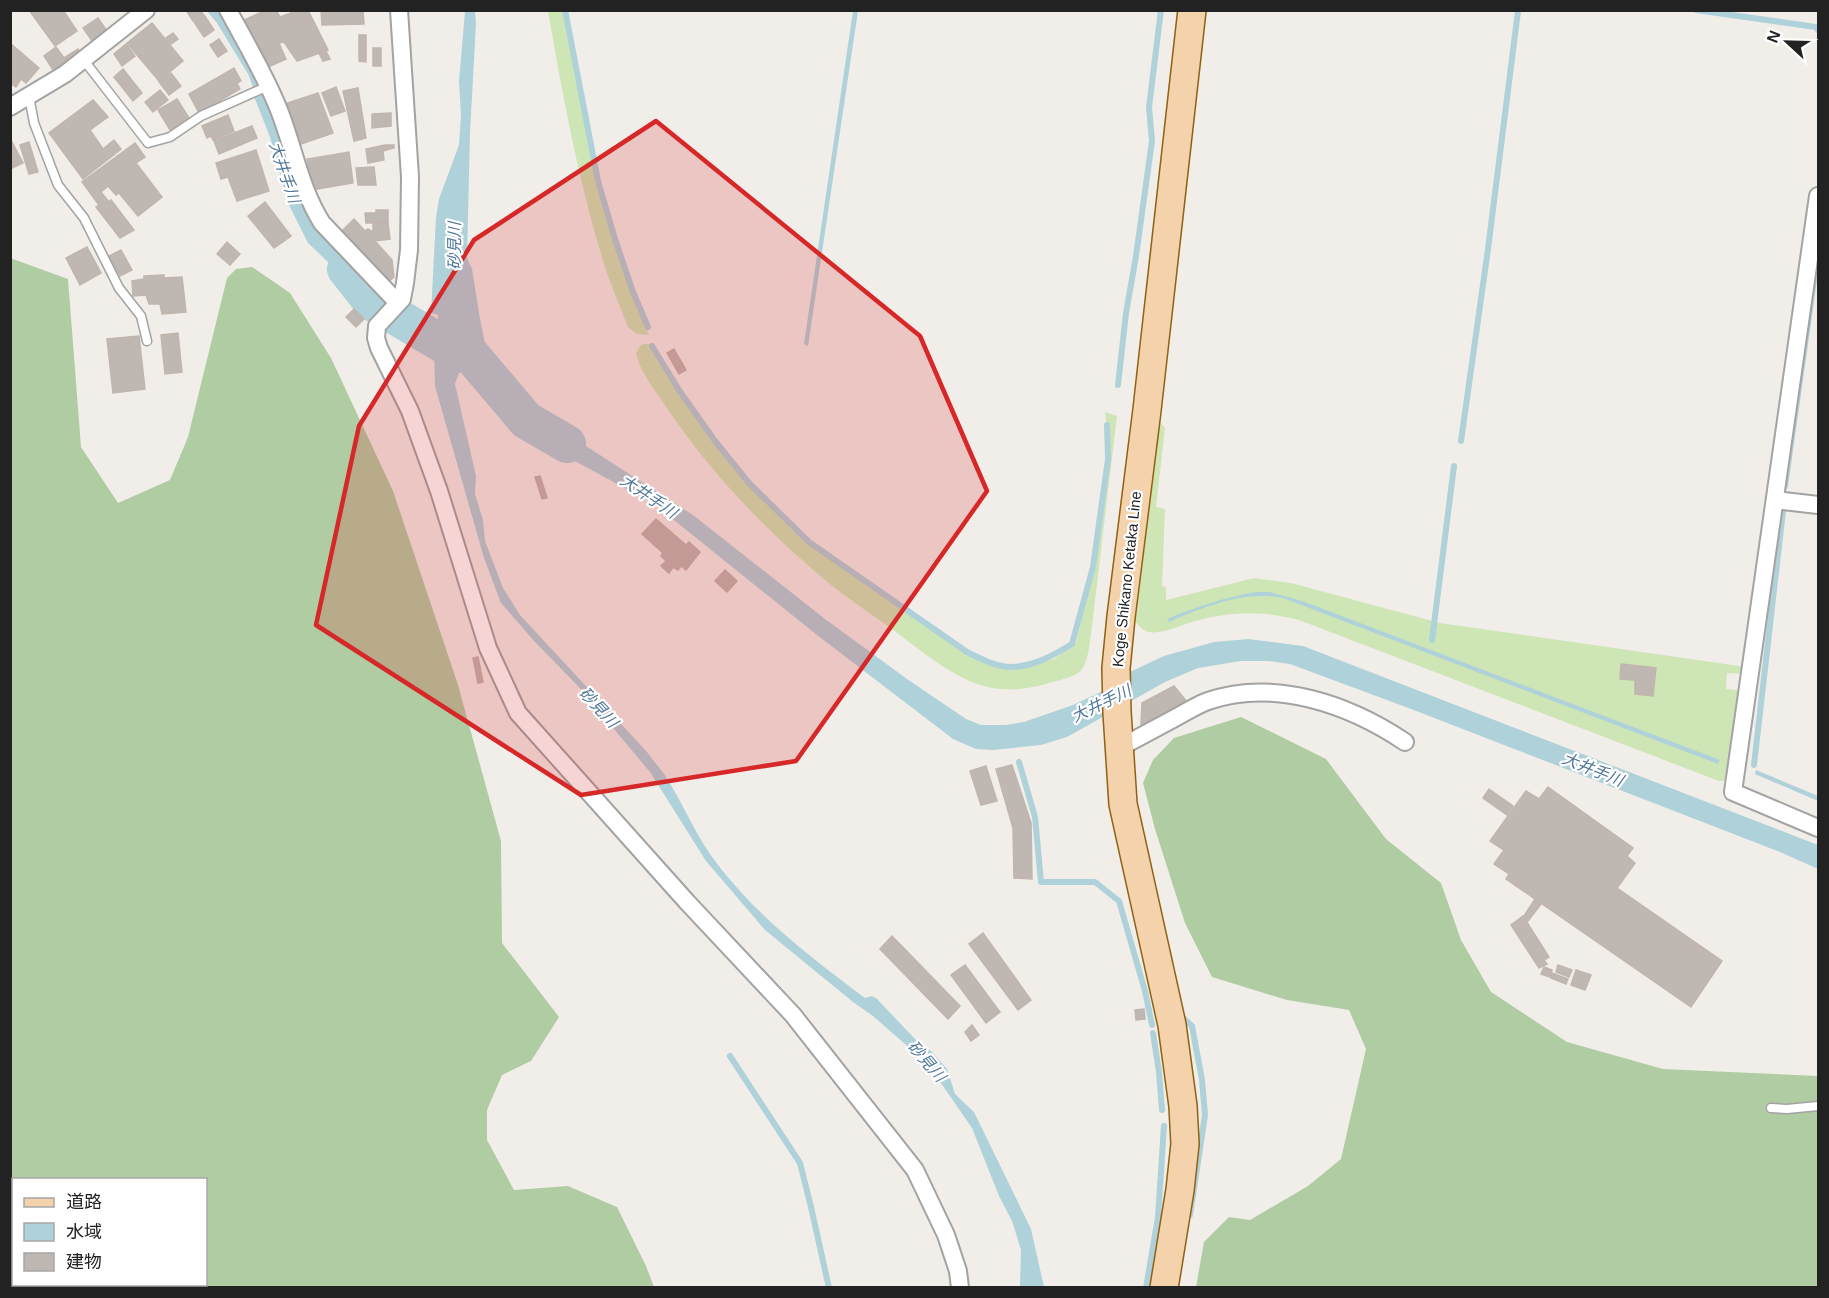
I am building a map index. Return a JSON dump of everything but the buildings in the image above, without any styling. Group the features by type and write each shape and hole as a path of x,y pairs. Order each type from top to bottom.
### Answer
{"main road":[{"name":"Koge Shikano Ketaka Line","path":"1164,1287 1185,1144 1183,1106 1172,1026 1123,804 1116,668 1120,617 1147,410 1192,10"}],"street":[{"path":"10,107 65,74 146,10"},
{"path":"228,10 260,67 289,138 304,189 314,210 322,223 396,305"},
{"path":"399,10 410,177 409,250 402,299 377,326 376,338 411,411 440,491 488,648 518,712 687,902 793,1015 915,1170 946,1235 958,1271 960,1287"},
{"path":"1818,196 1733,792 1818,828"},
{"path":"1775,500 1818,505"},
{"path":"1119,748 1206,702 1225,696 1269,692 1299,696 1357,715 1405,742"}],"lane":[{"path":"83,59 148,143 170,137 201,116 268,86"},
{"path":"29,96 34,123 58,185 84,218 119,288 141,316 147,341"},
{"path":"1771,1108 1818,1106"}],"highlighted area":[{"path":"656,121 920,336 987,491 796,761 581,795 316,625 359,426 474,240"}],"green space":[{"path":"548,11 564,11 597,183 620,260 649,335 637,334 628,327 604,263 577,163"},
{"path":"10,258 68,279 81,447 118,503 170,480 188,437 227,278 236,269 252,267 290,293 331,358 393,491 458,685 501,841 502,943 559,1017 531,1061 502,1075 487,1110 487,1140 514,1190 568,1186 617,1207 654,1287 11,1287"},
{"path":"644,344 650,344 678,391 714,442 749,484 808,542 967,654 996,667 1013,669 1054,659 1076,643 1095,566 1109,458 1105,412 1117,416 1091,634 1085,665 1076,674 1046,684 1004,689 974,683 926,655 826,581 740,500 702,456 653,389 636,353"},
{"path":"1160,422 1165,428 1156,507 1165,509 1162,586 1166,587 1166,600 1254,578 1291,583 1440,623 1746,667 1745,674 1727,673 1726,689 1737,690 1744,700 1727,780 1719,781 1299,620 1273,615 1237,614 1199,620 1160,632 1149,632 1143,629 1135,621"},
{"path":"1241,717 1326,759 1386,839 1441,883 1461,940 1491,992 1567,1042 1663,1069 1818,1076 1818,1287 1196,1287 1204,1242 1229,1217 1250,1220 1308,1186 1341,1159 1366,1049 1349,1010 1287,1000 1212,977 1185,923 1143,783 1153,760 1174,738"}],"water":[{"path":"207,11 221,11 269,97 295,177 386,299 371,315 329,263 308,243 288,203 270,137 248,74 217,23"},
{"name":"砂見川","path":"465,11 475,11 476,23 467,258 472,269 494,387 465,372 459,373 455,384 476,476 475,494 483,520 485,541 503,588 520,615 647,752 664,774 710,854 744,895 782,932 823,966 865,998 872,996 877,999 947,1069 955,1094 974,1112 1031,1229 1044,1287 1020,1287 1021,1250 1012,1221 999,1196 972,1128 934,1073 921,1058 873,1016 765,930 706,861 650,772 577,685 501,603 484,558 435,386 434,350 437,344 438,315 431,313 436,217 439,199 459,145 461,115 459,81"},
{"path":"853,11 858,11 808,346 804,344"},
{"path":"530,410 693,515 825,619 907,679 966,719 981,725 1024,722 1073,705 1105,690 1132,671 1164,656 1214,642 1248,639 1303,646 1818,845 1818,869 1780,852 1411,709 1290,664 1269,661 1241,661 1198,668 1165,682 1067,737 1041,745 993,750 976,749 953,739 817,635 654,504 516,429"},
{"path":"1256,592 1270,592 1305,602 1720,760 1718,764 1283,598 1254,596 1239,598 1224,601 1169,622 1167,619 1211,603"},
{"path":"1756,770 1818,796 1818,801 1755,774"}],"waterway":[{"path":"565,10 598,181 633,292 648,327"},
{"path":"1118,385 1126,313 1152,141 1149,107 1161,10"},
{"path":"1696,10 1816,27 1818,30"},
{"path":"1461,441 1518,11"},
{"path":"1785,486 1818,252"},
{"name":"大井手川","path":"346,269 372,302 451,349"},
{"name":"大井手川","path":"460,342 526,420 567,444"},
{"path":"652,346 679,390 715,441 749,483 809,542 967,652 1005,667 1035,663 1072,644 1093,567 1108,459 1107,425"},
{"path":"1432,640 1454,466"},
{"path":"1754,765 1783,511"},
{"path":"1019,762 1035,817 1041,882 1095,882 1119,901 1145,991 1152,1025"},
{"path":"1181,1016 1192,1026 1202,1080 1205,1115 1190,1215"},
{"path":"1153,1033 1162,1110"},
{"path":"730,1056 800,1163 829,1288"},
{"path":"1146,1288 1158,1217 1164,1126"}]}
